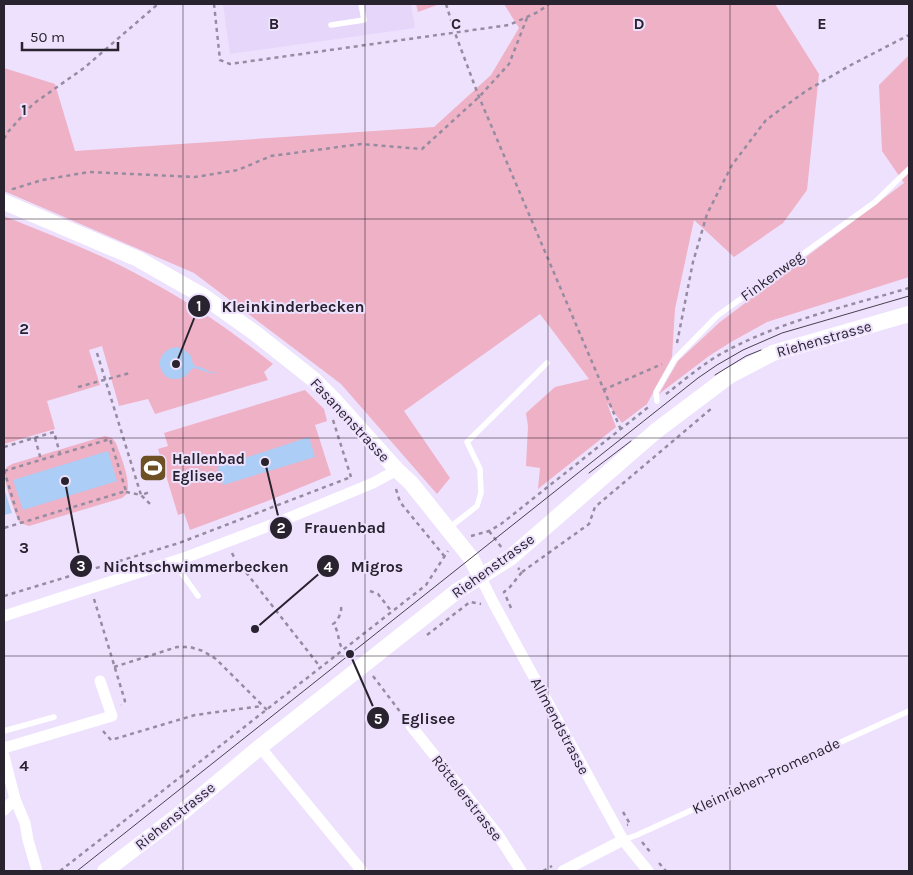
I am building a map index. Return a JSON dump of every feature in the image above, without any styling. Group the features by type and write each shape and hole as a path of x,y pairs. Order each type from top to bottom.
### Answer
{"main road":[{"name":"Fasanenstrasse","path":"6,202 138,259 203,296 230,314 323,388 395,472 411,483 471,558 480,576"},
{"name":"Riehenstrasse","path":"105,871 180,814 260,747 450,596 510,558 656,432 729,376 774,353 909,314"}],"street":[{"path":"4,616 174,562 356,490 395,472"},
{"name":"Allmendstrasse","path":"480,576 623,840 648,871"},
{"path":"4,748 112,716 100,681"},
{"name":"Röttelerstrasse","path":"411,726 498,835 521,871"},
{"path":"260,747 362,871"},
{"path":"4,756 37,871"},
{"path":"4,810 15,799"},
{"path":"564,871 623,840"}],"lane":[{"path":"331,25 364,20 361,4"},
{"name":"Finkenweg","path":"657,401 656,392 675,358 717,316 874,202 909,169"},
{"path":"448,529 477,506 481,493 480,469 467,442 547,363"},
{"path":"174,562 198,596"},
{"name":"Kleinriehen-Promenade","path":"623,840 909,711"},
{"path":"4,731 54,717"}],"path":[{"path":"4,139 7,133 33,104 84,68 158,4"},
{"path":"214,4 220,60 230,64 509,25 527,18 549,4"},
{"path":"446,4 479,97 621,430"},
{"path":"6,202 13,189 42,180 89,172 195,177 238,170 271,156 361,144 422,149 479,97 509,64 527,18"},
{"path":"604,390 675,358 693,262 707,214 732,165 766,120 806,90 909,35"},
{"path":"465,537 489,531 501,524 657,401 726,351 759,335 795,322 909,288"},
{"path":"97,353 141,495 150,504"},
{"path":"78,387 130,373"},
{"path":"522,572 589,524 595,507 712,408"},
{"path":"331,415 356,490"},
{"path":"4,447 54,432 60,454"},
{"path":"35,438 41,460"},
{"path":"20,523 4,471 110,439 126,492"},
{"path":"60,871 426,585 445,557 400,502 395,472"},
{"path":"4,596 179,543 351,477"},
{"path":"4,528 126,492 141,495 150,492"},
{"path":"228,542 234,557 321,668"},
{"path":"91,588 125,701 112,716"},
{"path":"370,591 378,594 392,612"},
{"path":"341,607 336,622 333,624 337,628 339,644 344,650"},
{"path":"114,667 177,647 190,647 204,651 216,659 267,710"},
{"path":"373,676 411,726"},
{"path":"94,721 111,740 195,715 262,706"},
{"path":"630,824 666,871"}],"shaded area":[{"path":"223,4 411,4 415,28 230,54"},
{"path":"416,4 440,4 418,12"},
{"path":"504,4 775,4 819,74 807,190 783,223 734,257 694,220 675,309 672,357 647,404 622,423 607,403 616,427 538,489 540,468 526,466 528,426 526,413 555,387 589,379 540,314 404,411 450,478 437,494 341,384 194,273 4,191 4,68 55,84 75,151 434,127 491,75 519,28"},
{"path":"909,55 909,277 767,322 709,356 659,394 678,361 720,322 904,183 882,151 879,85"},
{"path":"4,216 86,249 152,282 188,303 223,326 273,364 264,372 268,380 155,414 148,399 119,406 102,346 89,350 100,385 47,401 55,429 4,444"},
{"path":"305,390 324,409 327,421 315,425 331,475 190,530 184,513 178,515 158,449 168,446 164,433"},
{"path":"105,436 112,438 116,443 127,475 127,494 122,498 29,526 20,523 5,480 7,467"}],"water":[{"path":"177,347 183,349 191,356 195,366 218,373 212,373 193,368 183,377 173,379 167,377 160,367 160,360 168,350"},
{"path":"309,437 315,457 223,485 217,467"},
{"path":"108,451 117,481 23,510 13,480"},
{"path":"4,488 12,513 4,515"}],"tram line":[{"path":"77,871 698,378 743,350 782,333 909,296"},
{"path":"715,375 746,356 761,350"},
{"path":"589,473 631,441"}],"place":[{"name":"Kleinkinderbecken","path":"176,364"},
{"name":"Frauenbad","path":"265,462"},
{"name":"Hallenbad Eglisee","path":"153,468"},
{"name":"Nichtschwimmerbecken","path":"65,481"},
{"name":"Migros","path":"255,629"},
{"name":"Eglisee","path":"350,654"}]}
